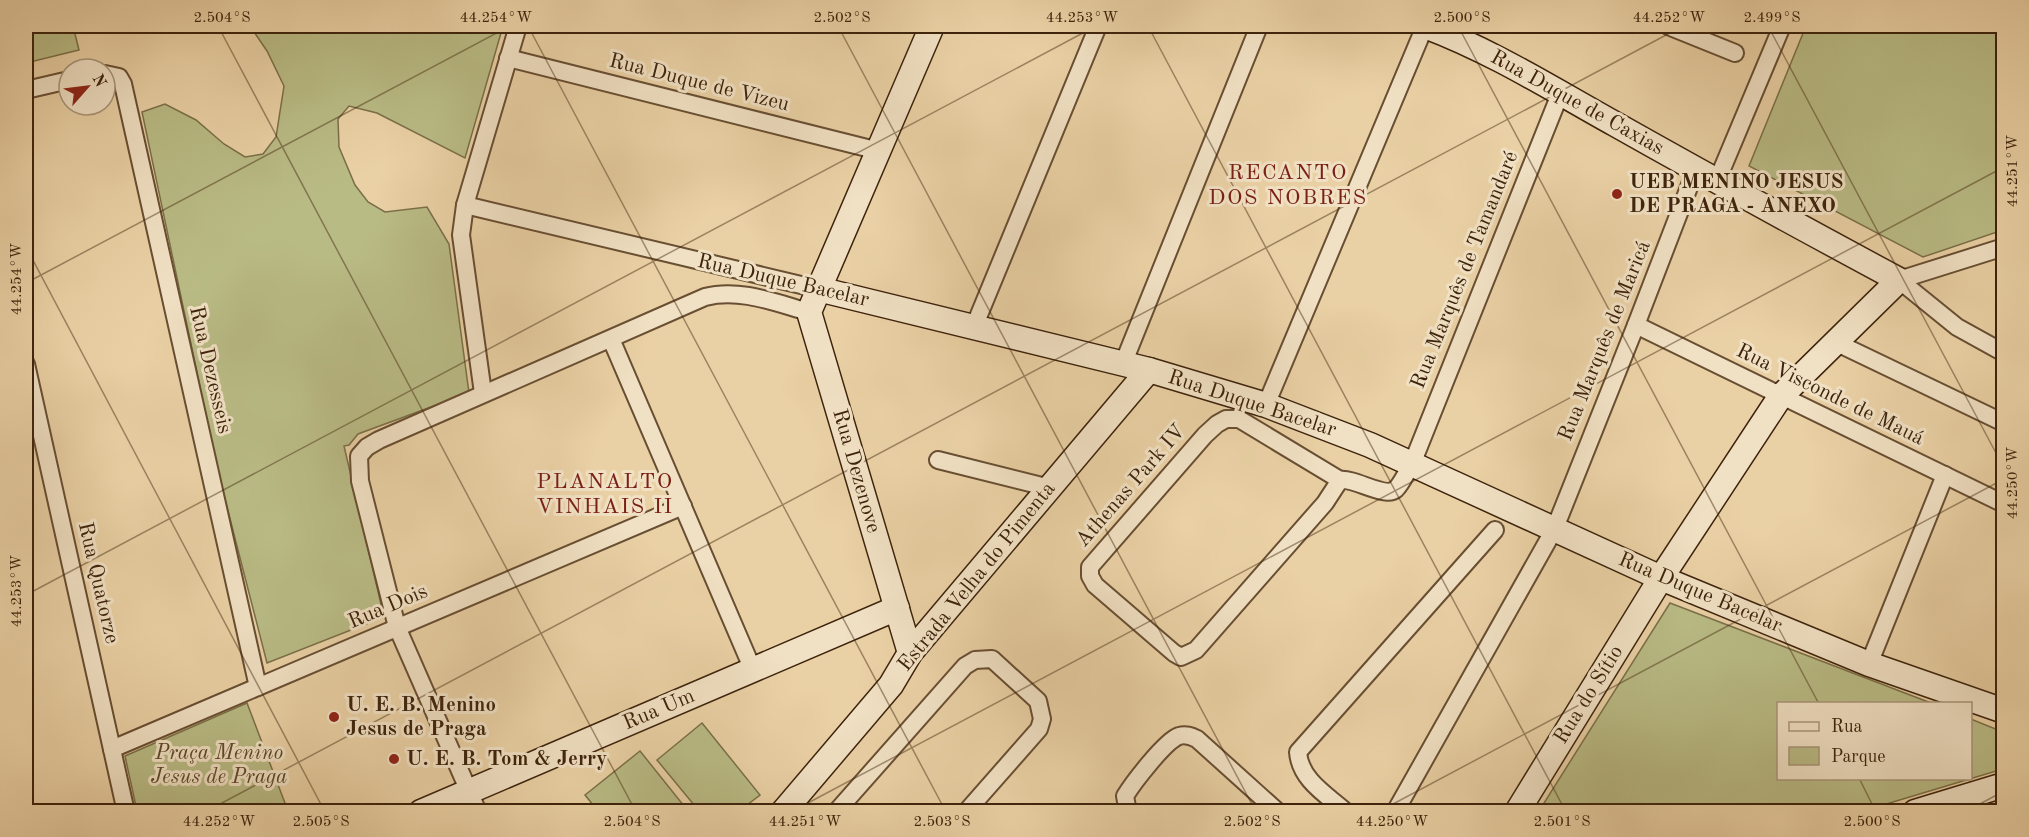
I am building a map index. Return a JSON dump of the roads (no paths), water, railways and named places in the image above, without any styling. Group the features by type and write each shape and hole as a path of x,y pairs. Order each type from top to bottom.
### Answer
{"main road":[{"path":"809,312 932,26"},
{"name":"Rua Duque de Caxias","path":"1425,26 1480,49 1899,280"},
{"name":"Rua do Sítio","path":"1517,812 1661,579 1780,397 1899,280"},
{"name":"Rua Duque Bacelar","path":"818,289 1149,370 1266,405 1348,436 1412,464 1555,528 1661,579 1869,664 2004,711"},
{"name":"Rua Dezenove","path":"809,312 910,653"},
{"name":"Estrada Velha do Pimenta","path":"783,812 891,685 910,653 1149,370"},
{"name":"Rua Um","path":"421,812 474,801 753,670 897,608"},
{"path":"1915,812 2004,785"}],"street":[{"path":"483,393 461,235 465,205 518,26"},
{"path":"974,327 1098,26"},
{"path":"1123,364 1258,26"},
{"path":"1266,405 1425,26"},
{"path":"1668,26 1736,53"},
{"path":"1717,181 1782,26"},
{"name":"Rua Duque de Vizeu","path":"508,58 879,151"},
{"name":"Rua Dezesseis","path":"117,77 123,84 258,687"},
{"path":"26,90 57,84"},
{"name":"Rua Marquês de Tamandaré","path":"1412,464 1560,94"},
{"name":"Rua Marquês de Maricá","path":"1395,812 1555,528 1696,169"},
{"name":"Rua Duque Bacelar","path":"465,205 818,289"},
{"path":"1899,280 2004,247"},
{"name":"Rua Duque de Caxias","path":"1899,280 1957,327 2004,353"},
{"path":"474,801 397,627 360,482 359,456 367,447 379,440 705,297 719,293 736,293 809,312"},
{"name":"Rua Visconde de Mauá","path":"1636,326 2004,504"},
{"path":"611,339 753,670"},
{"path":"1835,342 2004,423"},
{"name":"Rua Quatorze","path":"26,364 28,388 126,812"},
{"name":"Athenas Park IV","path":"1340,480 1325,503 1191,654 1181,657 1174,653 1095,585 1090,576 1090,567 1095,560 1205,435 1216,424 1226,419 1239,419 1340,480 1348,479 1382,492 1390,492 1397,488 1412,464"},
{"path":"938,460 1050,488"},
{"path":"1869,664 1945,476"},
{"name":"Rua Dois","path":"112,749 682,506"},
{"path":"1346,812 1305,776 1299,762 1298,752 1495,531"},
{"path":"836,812 965,666 975,660 992,659 1038,701 1042,719 1039,729 966,812"},
{"path":"1128,812 1125,796 1130,788 1167,744 1177,736 1188,735 1197,739 1278,812"}],"place":[{"name":"UEB MENINO JESUS DE PRAGA - ANEXO","path":"1617,194"},
{"name":"U. E. B. Menino Jesus de Praga","path":"334,717"},
{"name":"U. E. B. Tom & Jerry","path":"394,759"}],"district":[{"name":"RECANTO DOS NOBRES","path":"1288,186"},
{"name":"PLANALTO VINHAIS II","path":"605,494"}],"park label":[{"name":"Praça Menino Jesus de Praga","path":"219,765"}]}
